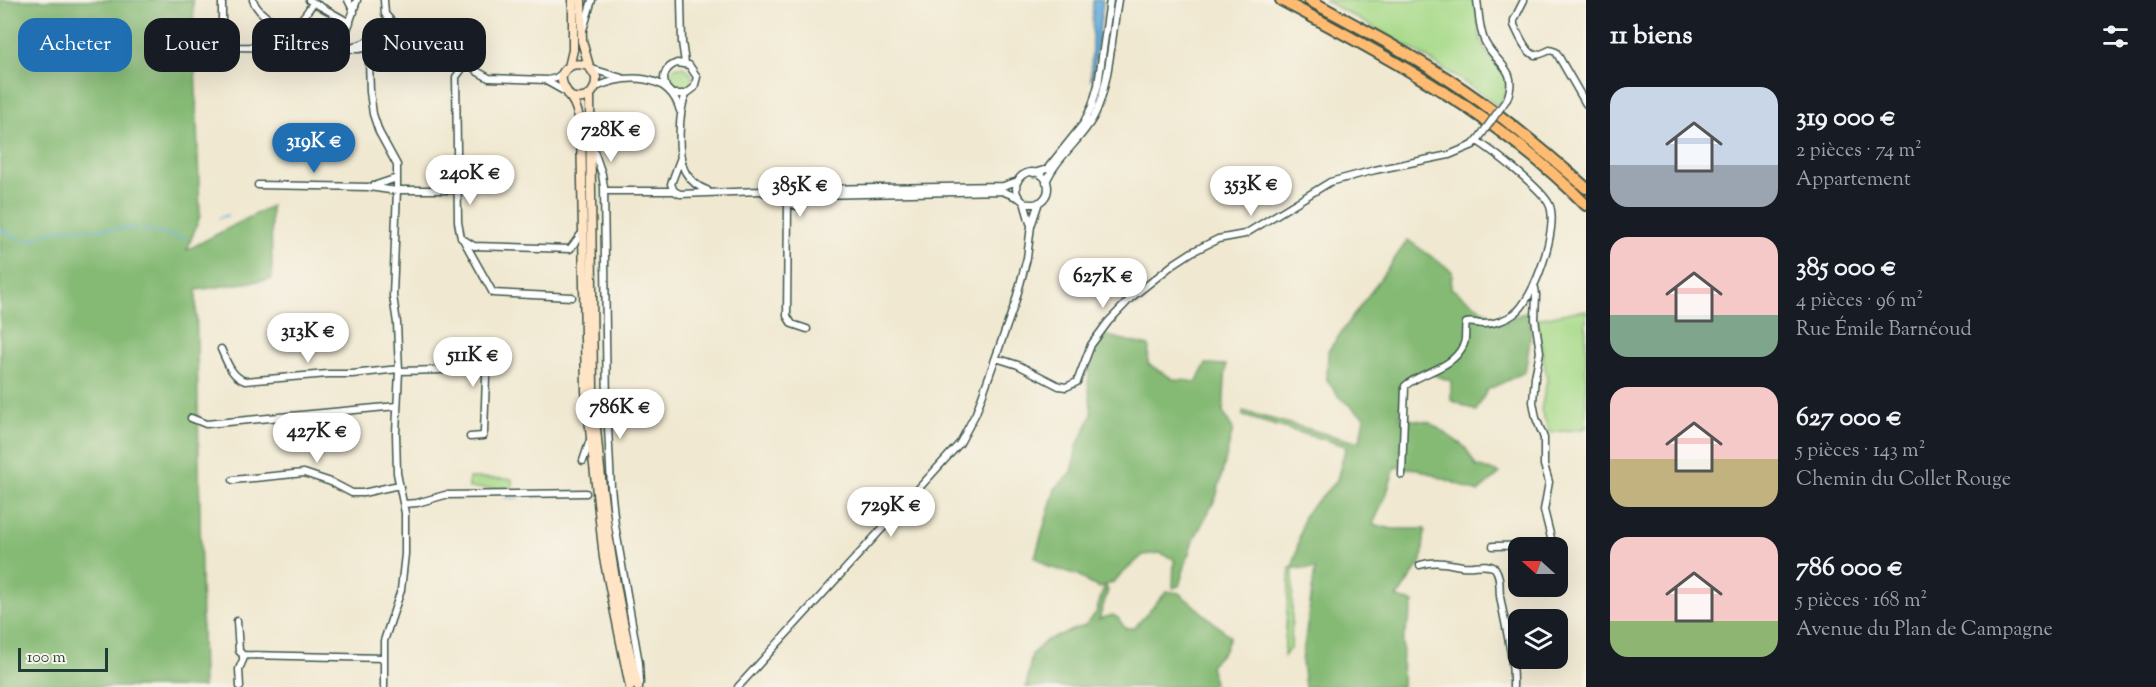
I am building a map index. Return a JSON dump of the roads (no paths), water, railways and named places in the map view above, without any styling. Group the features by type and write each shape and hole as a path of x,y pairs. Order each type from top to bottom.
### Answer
{"highway":[{"path":"1281,0 1441,89 1525,150 1586,205"},
{"path":"1309,0 1367,31 1466,91 1522,132 1586,188"}],"main road":[{"path":"573,0 573,50 562,79 577,110 580,126 586,392 604,558 630,687"},
{"path":"581,0 581,36 585,59 597,78 596,87 590,96 589,140 593,390 596,428 611,554 639,687"},
{"path":"567,69 577,64 590,68"},
{"path":"567,93 582,99 590,96"}],"street":[{"path":"222,0 222,42 224,45 234,47 252,47"},
{"path":"253,0 256,7 265,15 289,25 301,19 311,1 341,18"},
{"path":"348,0 354,12"},
{"path":"350,23 357,0"},
{"path":"382,0 389,18"},
{"path":"381,18 382,0"},
{"path":"581,36 592,0"},
{"path":"681,0 685,63"},
{"path":"604,191 674,191 684,194 760,191 777,188 792,178 800,178 810,187 817,189 1003,186 1018,181 1026,174 1047,169 1083,124 1092,106 1098,85 1110,0"},
{"path":"738,687 960,443 976,413 1022,281 1030,226 1039,202 1046,194 1046,182 1097,111 1105,81 1118,0"},
{"path":"996,358 1018,365 1059,386 1074,385 1079,378 1091,345 1108,322 1131,298 1175,262 1218,239 1245,234 1330,182 1449,155 1473,146 1507,99 1511,80 1509,72 1486,44 1477,0"},
{"path":"1524,0 1514,20 1514,25 1529,51 1538,55 1550,50 1556,52 1586,104"},
{"path":"677,63 682,42"},
{"path":"596,87 606,83 647,79 665,72 672,65 685,63 693,68 697,77 694,88 686,94 674,94"},
{"path":"590,68 628,80"},
{"path":"537,80 556,78 567,69"},
{"path":"369,72 374,118 379,132 396,161 397,178 393,296 397,323 399,370 396,433 399,485 404,504 405,554 401,590 386,631 384,687"},
{"path":"460,72 456,77 459,232 463,241 493,292 572,297"},
{"path":"481,72 489,78 553,83 567,93"},
{"path":"665,72 667,88"},
{"path":"647,79 661,84 674,94 681,114"},
{"path":"686,94 681,114 681,157 686,174 692,181 710,192"},
{"path":"589,140 602,174 604,191 607,407 615,525 639,663 639,687"},
{"path":"1402,475 1405,386 1443,366 1461,350 1465,340 1466,323 1489,324 1513,315 1523,306 1541,271 1551,226 1550,206 1544,197 1478,140"},
{"path":"674,191 671,184 681,157"},
{"path":"675,175 681,172 686,174"},
{"path":"1034,173 1046,182"},
{"path":"369,187 397,178"},
{"path":"684,194 690,190 692,181"},
{"path":"1018,181 1016,189 1030,226"},
{"path":"258,184 397,190 459,190"},
{"path":"784,184 782,192 786,202 788,225 787,316 792,324 807,329"},
{"path":"760,191 797,206 804,204 809,197 810,187"},
{"path":"809,197 1002,191 1022,200 1039,202"},
{"path":"788,225 797,206"},
{"path":"463,241 474,246 570,249 582,233"},
{"path":"1493,546 1545,545 1550,542 1551,538 1545,510 1549,482 1544,465 1544,438 1536,418 1533,402 1540,352 1535,319 1534,288"},
{"path":"221,349 232,373 245,381 399,370 485,369"},
{"path":"470,437 483,436 484,432 487,350"},
{"path":"191,418 206,424 397,406"},
{"path":"596,428 607,407"},
{"path":"583,461 590,440"},
{"path":"233,480 304,473 331,482 352,493 363,493 399,485"},
{"path":"404,504 417,503 445,495 586,493"},
{"path":"1420,565 1446,562 1462,566 1487,565 1495,568 1500,579 1513,687"},
{"path":"237,621 239,651 243,655 384,658"},
{"path":"240,687 239,669 243,655"}],"water":[{"path":"1093,0 1103,2 1091,80"}],"waterway":[{"path":"219,218 228,215"},
{"path":"0,229 19,239 31,241 52,231 72,228 131,228 185,238"},
{"path":"505,498 518,498"}]}
